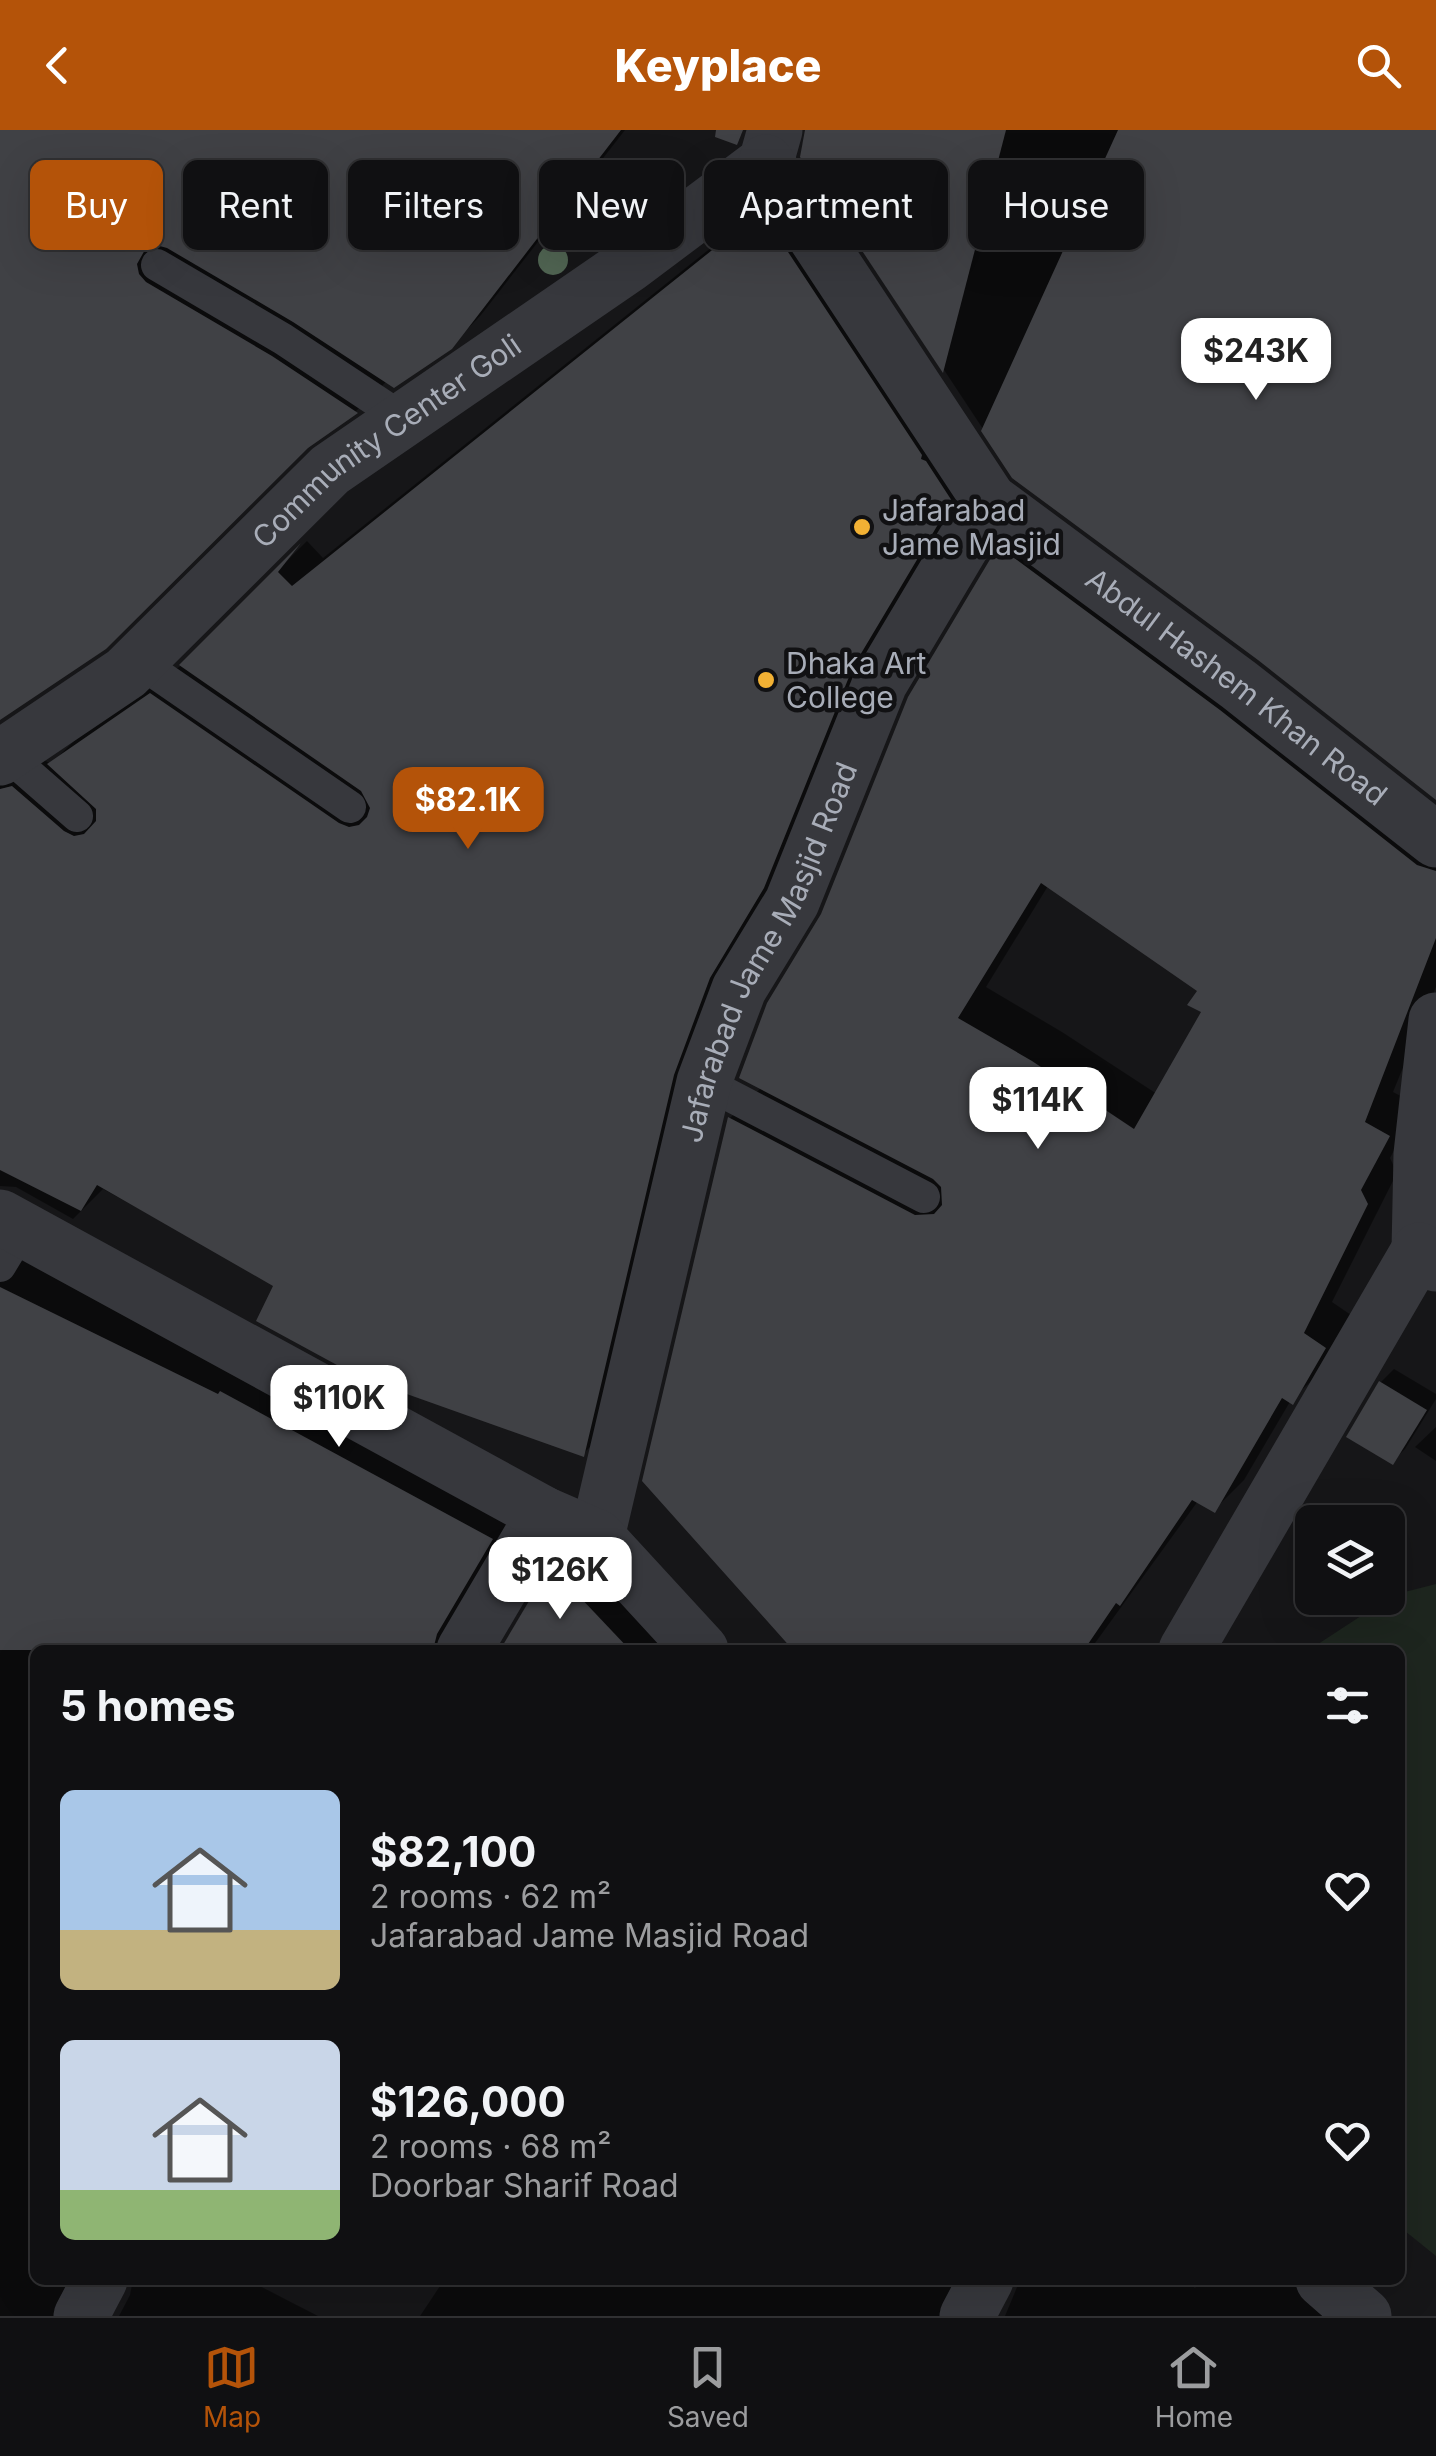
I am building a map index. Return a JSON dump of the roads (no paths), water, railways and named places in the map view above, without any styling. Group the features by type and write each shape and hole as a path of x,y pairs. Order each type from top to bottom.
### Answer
{"street":[{"name":"Community Center Goli","path":"3,756 126,673 330,470 630,264 771,146"},
{"path":"771,146 990,500"},
{"name":"Abdul Hashem Khan Road","path":"990,500 1239,685 1436,840"},
{"name":"Jafarabad Jame Masjid Road","path":"597,1537 704,1082 739,989 792,902 880,683 990,500"},
{"path":"1189,1645 1428,1257 1422,1154 1436,1020"},
{"path":"8,1237 544,1514 597,1537 696,1645"},
{"path":"467,1645 544,1514"},
{"path":"81,2316 97,2285"},
{"path":"968,2316 984,2285"},
{"path":"1328,2285 1364,2316"}],"lane":[{"path":"157,265 283,339 405,420"},
{"path":"138,661 350,807"},
{"path":"3,756 78,816"},
{"path":"704,1082 924,1197"}],"place":[{"name":"Jafarabad Jame Masjid","path":"862,527"},
{"name":"Dhaka Art College","path":"766,680"}]}
